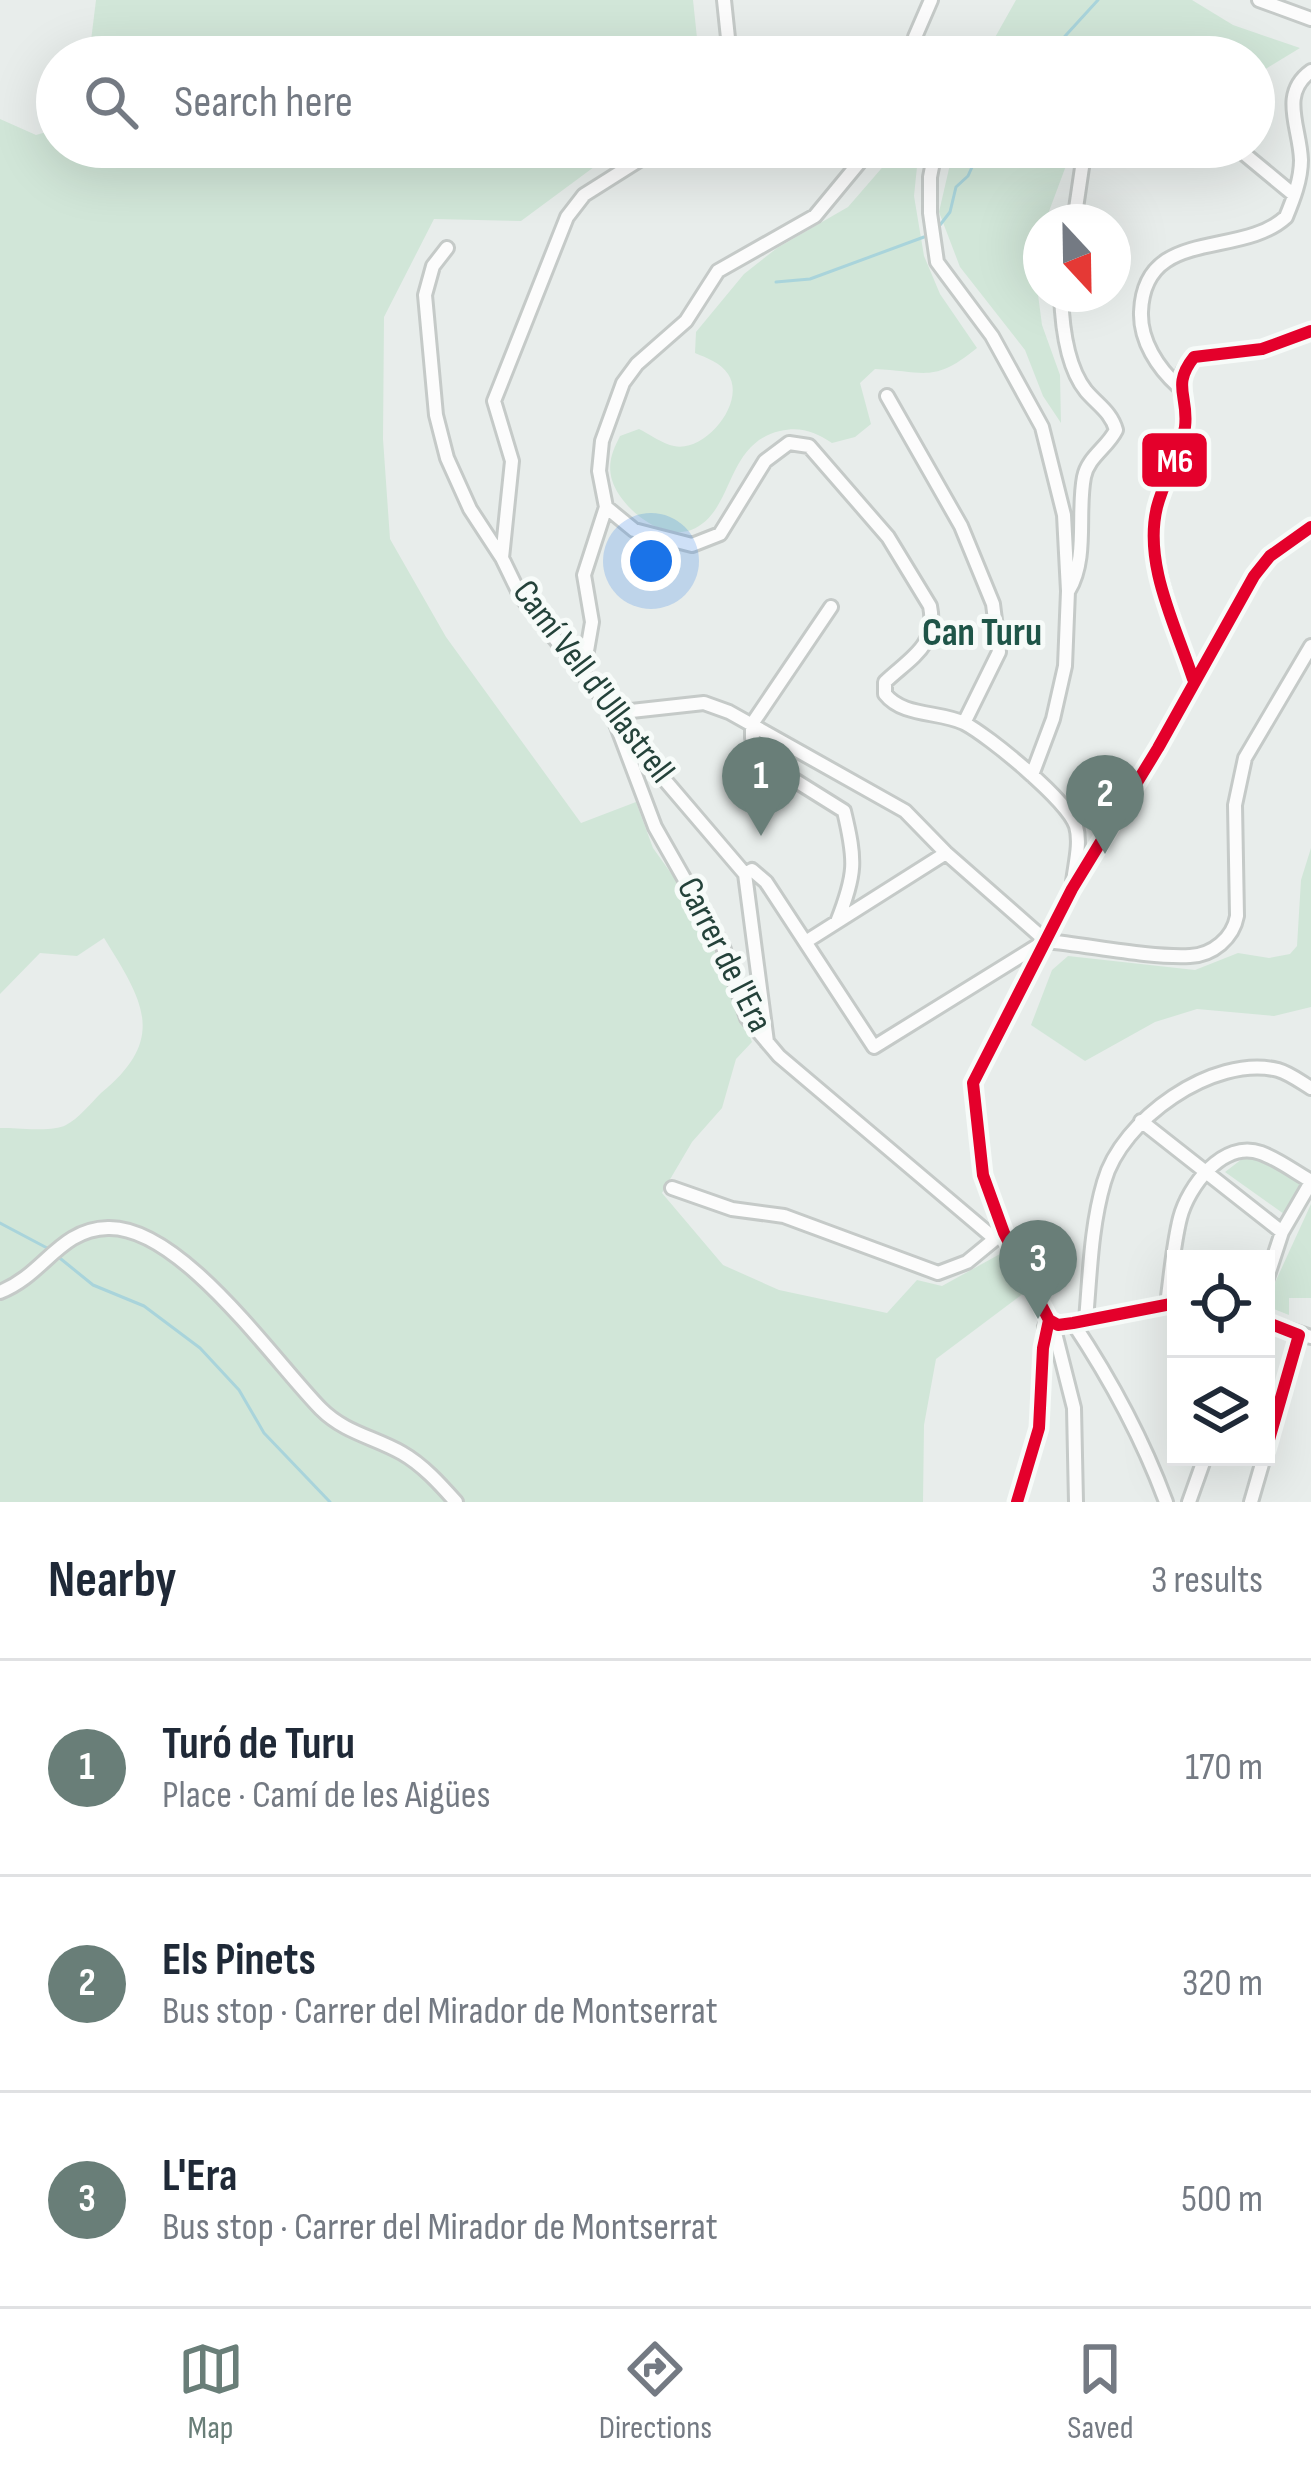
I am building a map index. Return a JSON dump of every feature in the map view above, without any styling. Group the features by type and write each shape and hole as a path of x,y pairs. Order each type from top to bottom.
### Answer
{"street":[{"path":"916,36 931,0"},
{"path":"1259,0 1311,19"},
{"path":"724,3 728,36"},
{"path":"1178,386 1162,372 1140,323 1147,281 1169,256 1276,226 1286,217 1301,161 1294,85 1311,71"},
{"path":"502,558 512,461 494,401 567,217 584,195 627,168"},
{"path":"583,674 592,622 584,575 606,507 599,471 602,441 623,383 637,364 686,321 718,271 815,216 855,168"},
{"path":"932,168 930,213 938,262 992,336 1042,427 1064,514 1065,666 1053,719 1032,775"},
{"path":"1077,204 1082,168"},
{"path":"1261,168 1294,195"},
{"name":"Camí Vell d'Ullastrell","path":"447,248 433,266 425,295 436,415 447,458 470,509 520,595 640,751 745,874 760,874 807,941"},
{"path":"1062,312 1075,374 1107,411 1116,430 1090,461 1084,477 1077,576 1068,591"},
{"path":"1193,679 1161,578 1154,521 1183,435 1186,412 1179,372 1194,357 1262,349 1311,331"},
{"path":"887,396 962,526 993,604 999,652 964,723"},
{"path":"606,507 634,530 692,544 720,534 765,461 789,443 809,446 888,537 930,606 928,641 885,682 885,694 896,705 964,723 1032,775 1074,821 1078,839 1072,890"},
{"path":"1166,1502 1147,1450 1110,1378 1062,1325 1000,1236 983,1175 973,1082 1072,890 1263,563 1311,527"},
{"path":"832,608 752,724 752,738 788,776 844,811 854,880 837,922"},
{"path":"613,713 704,703 752,724 904,811 1046,940 1193,956 1222,944 1235,928 1234,805 1245,758 1311,646"},
{"name":"Carrer de l'Era","path":"613,713 656,827 722,947 747,1018 835,1106 1000,1236"},
{"path":"946,853 807,941 874,1047 1046,940"},
{"path":"745,874 767,1042"},
{"path":"1017,1502 1039,1428 1043,1348 1062,1325 1090,1260 1105,1177 1141,1121 1184,1088 1235,1070 1278,1070 1311,1088"},
{"path":"1141,1121 1282,1232"},
{"path":"1177,1250 1180,1214 1205,1172 1226,1156 1249,1151 1311,1181 1275,1253"},
{"path":"672,1188 732,1209 784,1216 938,1274 967,1262 1000,1236"},
{"path":"0,1292 33,1275 58,1248 82,1233 105,1228 135,1233 173,1254 220,1296 335,1421 405,1455 456,1502"},
{"path":"1062,1325 1167,1304"},
{"path":"1062,1325 1074,1408 1076,1502"},
{"path":"1275,1325 1305,1336 1275,1424"},
{"path":"1189,1502 1202,1466"},
{"path":"1251,1502 1262,1466"}],"green space":[{"path":"96,0 693,0 697,36 92,36"},
{"path":"1016,0 1192,0 1233,25 1265,36 996,36"},
{"path":"1275,39 1300,48 1275,63"},
{"path":"0,119 36,135 36,168 593,168 521,221 434,219 384,317 383,439 390,539 446,637 581,823 636,802 653,848 698,911 752,1042 736,1059 722,1108 692,1142 662,1193 723,1265 779,1290 887,1313 917,1280 942,1286 1000,1254 1024,1293 936,1359 924,1425 923,1502 0,1502 0,1128 52,1129 75,1119 135,1054 142,1018 129,981 104,938 77,956 40,953 0,994"},
{"path":"882,168 917,168 914,196 924,256 940,294 977,348 939,371 875,369 860,383 871,424 855,437 832,443 795,429 762,438 739,464 716,509 691,530 667,531 643,519 624,501 612,480 610,462 620,436 639,429 670,445 686,446 710,434 727,411 732,385 722,367 695,353 696,332 744,274 777,248 848,207"},
{"path":"949,168 1065,168 1052,204 1023,204 1023,312 1040,312 1060,375 1061,423 1043,396 1025,350 960,267 939,212"},
{"path":"1311,848 1311,1007 1274,1016 1197,1009 1155,1022 1085,1061 1031,1025 1052,970 1068,956 1195,970 1238,953 1269,958 1290,954 1297,946 1301,880"},
{"path":"1242,1159 1255,1159 1301,1182 1284,1214 1225,1172"},
{"path":"1311,1204 1311,1298 1289,1298 1289,1315 1275,1309 1275,1283"}],"waterway":[{"path":"1065,36 1098,0"},
{"path":"940,225 950,212 956,187 972,168"},
{"path":"776,282 810,279 924,237"},
{"path":"0,1223 49,1249"},
{"path":"56,1255 93,1285 144,1306 200,1348 239,1390 264,1433 330,1502"}],"transit line":[{"name":"M6","path":"1193,679 1163,594 1154,550 1157,507 1185,427 1183,376 1194,357 1262,349 1311,331"},
{"name":"M6","path":"1017,1502 1039,1428 1049,1320 1004,1233 983,1175 973,1083 1072,889 1254,576 1270,556 1311,527"},
{"name":"M6","path":"1049,1320 1058,1325 1167,1305"},
{"name":"M6","path":"1275,1326 1299,1335 1275,1419"}],"place":[{"name":"Turó de Turu","path":"761,836"},
{"name":"Els Pinets","path":"1105,854"},
{"name":"L'Era","path":"1038,1319"}],"district":[{"name":"Can Turu","path":"982,633"}]}
